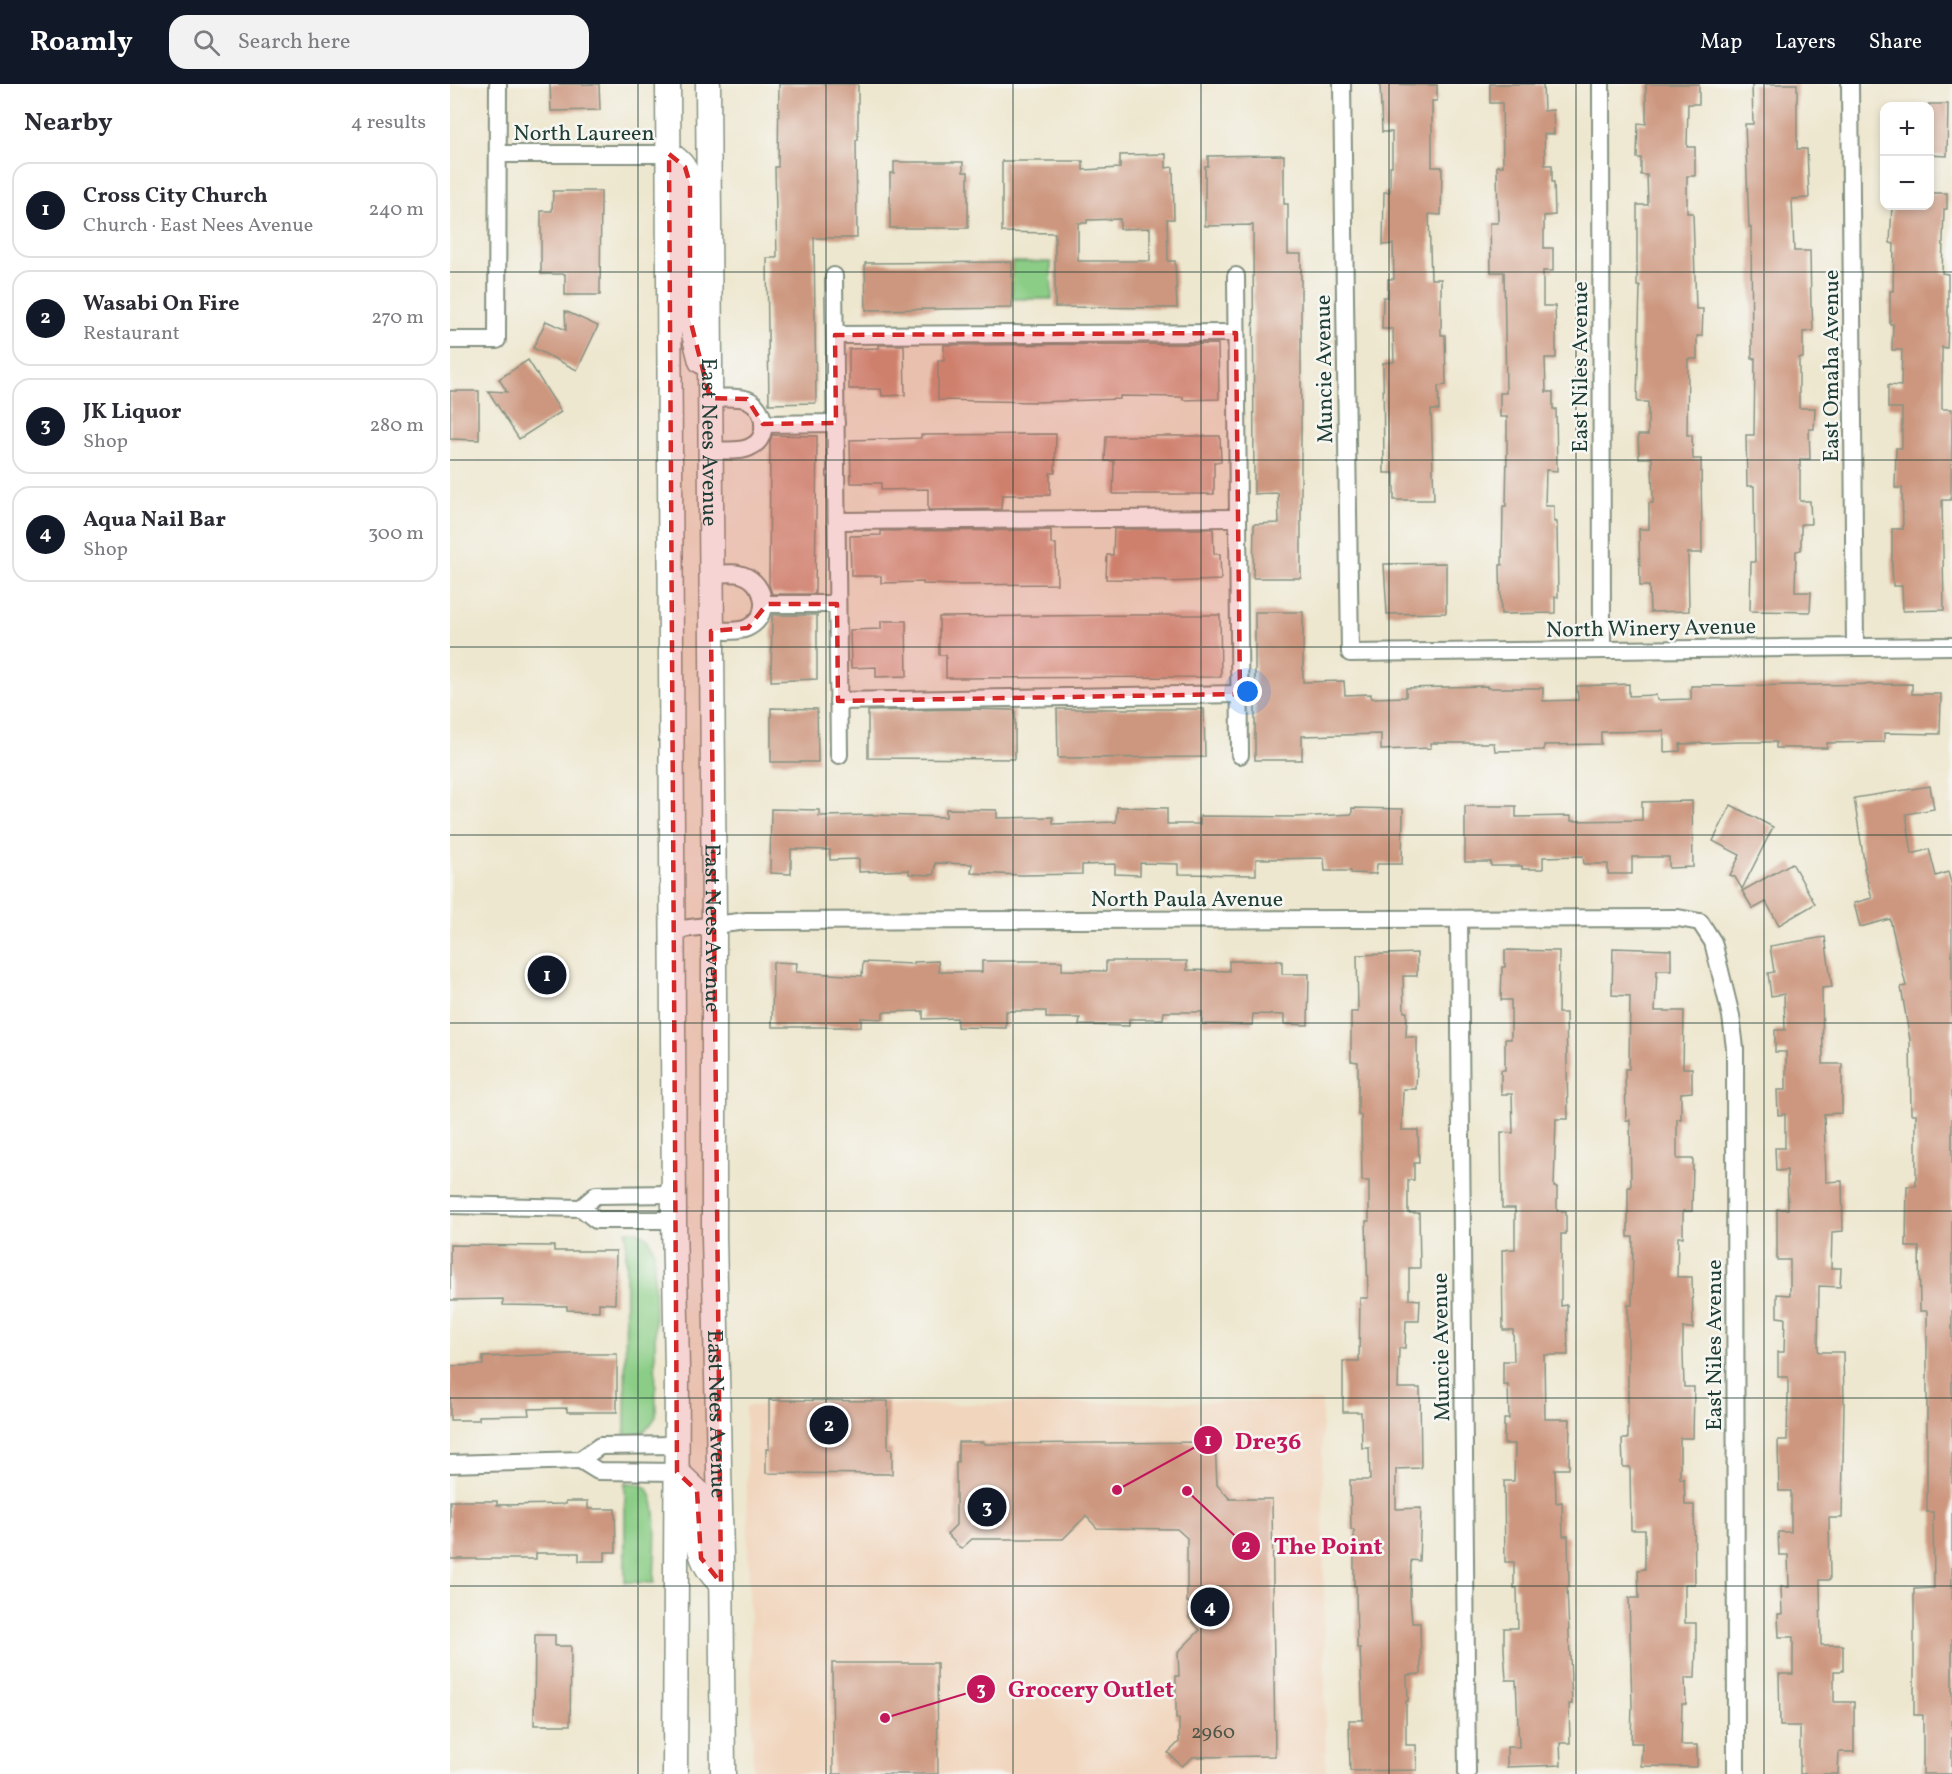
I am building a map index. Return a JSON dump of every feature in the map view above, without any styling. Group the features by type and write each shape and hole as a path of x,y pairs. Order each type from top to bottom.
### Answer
{"main road":[{"name":"East Nees Avenue","path":"668,84 677,1445 675,1774"},
{"name":"East Nees Avenue","path":"708,84 714,1237 722,1583 723,1774"},
{"path":"669,154 685,167 690,184 690,319 710,398"},
{"path":"677,1472 697,1491 699,1547 702,1558 714,1577 722,1583"}],"street":[{"path":"450,340 497,340 498,84"},
{"name":"Muncie Avenue","path":"1342,84 1350,653"},
{"name":"East Niles Avenue","path":"1601,84 1602,650"},
{"name":"East Omaha Avenue","path":"1850,84 1855,647"},
{"name":"North Laureen","path":"498,154 669,154"},
{"path":"834,276 839,755"},
{"path":"1236,276 1240,755"},
{"path":"835,335 1236,333"},
{"path":"710,398 747,399 761,414 763,424 762,436 750,448 710,450"},
{"path":"763,424 836,423"},
{"path":"837,521 1238,518"},
{"path":"710,575 739,573 753,580 761,592 764,603 763,611 757,621 748,628 711,631"},
{"path":"764,603 837,603"},
{"name":"North Winery Avenue","path":"1350,653 1952,645"},
{"path":"838,701 1240,694"},
{"name":"North Paula Avenue","path":"674,930 747,921 1678,918 1700,922"},
{"name":"Muncie Avenue","path":"1459,920 1467,1774"},
{"name":"East Niles Avenue","path":"1700,922 1713,942 1731,1016 1735,1048 1736,1774"},
{"path":"581,1208 596,1195 674,1194"},
{"path":"450,1205 581,1208 596,1220 674,1220"},
{"path":"580,1460 600,1446 677,1445"},
{"path":"450,1464 580,1460 598,1471 677,1472"}],"highlighted area":[{"path":"669,154 685,167 690,184 690,319 710,398 747,399 763,424 836,423 835,335 1236,333 1240,694 838,701 837,604 767,604 748,628 711,631 721,1583 701,1558 697,1491 677,1472"}],"shaded area":[{"path":"1322,1401 1326,1774 753,1774 745,1406"}],"green space":[{"path":"1012,262 1051,262 1052,299 1012,299"},
{"path":"626,1231 637,1231 649,1238 654,1252 656,1416 644,1431 625,1436"},
{"path":"625,1483 634,1483 647,1489 654,1506 654,1583 625,1582"}],"building":[{"path":"550,84 599,84 600,110 551,111"},
{"path":"779,84 858,84 857,238 814,238 816,403 769,404 767,258 777,258 775,167 778,167"},
{"path":"1380,84 1437,85 1437,101 1432,101 1432,167 1442,167 1441,215 1429,214 1431,279 1441,279 1441,335 1445,335 1446,385 1438,386 1439,410 1431,410 1434,500 1394,500 1394,473 1384,473 1383,363 1394,362 1393,329 1382,329 1383,297 1388,297 1388,279 1394,279 1393,244 1383,245 1384,192 1390,192 1392,132 1382,132"},
{"path":"1490,84 1543,84 1544,111 1553,110 1554,134 1544,134 1545,165 1552,165 1555,215 1544,216 1544,248 1553,248 1553,271 1543,271 1543,306 1555,306 1556,358 1545,358 1546,392 1553,392 1553,409 1556,409 1557,471 1546,470 1545,506 1554,506 1554,522 1557,522 1558,597 1555,597 1555,613 1501,614 1500,565 1502,565 1503,506 1506,506 1507,452 1507,417 1500,417 1500,393 1506,393 1504,272 1491,272 1490,223 1498,223 1497,166 1503,166 1502,103 1490,103"},
{"path":"1646,84 1699,84 1699,104 1688,104 1687,147 1695,147 1695,176 1687,176 1687,213 1693,213 1696,309 1703,309 1702,336 1697,336 1697,359 1688,359 1687,435 1692,435 1693,459 1701,459 1702,553 1688,553 1689,611 1650,612 1649,586 1640,586 1639,529 1649,529 1649,503 1653,503 1652,458 1639,458 1638,435 1648,435 1648,402 1637,402 1640,286 1637,286 1637,205 1648,205 1647,175 1641,175 1641,158 1637,158 1638,123 1646,124"},
{"path":"1752,84 1797,84 1797,149 1807,149 1809,198 1792,199 1794,251 1810,251 1813,331 1803,332 1803,358 1799,358 1799,408 1815,408 1814,429 1809,429 1810,459 1800,459 1800,501 1810,501 1811,524 1801,524 1801,550 1796,551 1795,592 1811,592 1810,612 1750,611 1751,562 1755,562 1754,486 1747,486 1746,435 1754,435 1755,358 1752,358 1751,227 1749,227 1745,124 1753,124"},
{"path":"1934,104 1948,104 1947,156 1934,155"},
{"path":"1166,154 1166,168 1173,167 1174,219 1167,219 1168,261 1175,261 1177,308 1055,307 1055,233 1002,232 1002,161 1083,161 1083,170 1120,168 1120,155","holes":["1120,219 1120,229 1150,228 1150,261 1078,261 1078,223 1087,223 1087,220"]},
{"path":"1284,155 1284,204 1288,204 1288,254 1301,254 1301,578 1253,578 1254,524 1279,523 1278,493 1254,494 1253,225 1205,226 1205,166 1208,166 1208,156"},
{"path":"894,162 963,162 963,172 968,172 968,228 890,228 890,173 894,173"},
{"path":"553,191 601,191 600,295 565,295 565,274 541,274 541,211 552,211"},
{"path":"1934,193 1947,193 1947,209 1944,209 1942,273 1948,274 1948,325 1947,348 1942,347 1942,409 1952,409 1951,500 1942,500 1944,610 1903,611 1902,586 1893,586 1892,529 1903,529 1902,488 1895,488 1896,448 1902,448 1902,408 1888,408 1888,385 1901,386 1902,350 1892,350 1893,324 1890,324 1890,291 1893,291 1894,244 1890,243 1892,210 1934,210"},
{"path":"1012,262 1012,308 866,310 865,263"},
{"path":"565,311 598,326 577,370 533,348 546,321 566,330"},
{"path":"1218,344 1219,399 1183,400 1183,397 1120,396 1120,399 1036,402 938,400 938,361 944,361 944,345"},
{"path":"879,345 904,345 905,395 882,396 881,389 849,389 849,349 879,348"},
{"path":"528,360 561,412 519,439 488,391 507,392 499,379"},
{"path":"450,391 479,391 479,440 450,439"},
{"path":"1056,434 1055,473 1050,473 1050,495 1002,495 1001,509 928,510 928,489 881,490 881,483 851,483 850,440 921,438 921,435"},
{"path":"772,435 817,436 815,594 772,594 769,584 770,442"},
{"path":"1106,436 1220,436 1221,462 1214,462 1214,494 1113,494 1114,461 1105,461"},
{"path":"1114,529 1213,529 1214,554 1220,554 1221,580 1166,582 1166,580 1106,579 1107,555 1113,555"},
{"path":"1051,530 1051,544 1056,544 1057,584 881,583 881,576 851,576 850,536 881,535 881,531"},
{"path":"1446,563 1446,613 1387,614 1384,564"},
{"path":"1255,612 1303,612 1303,682 1344,681 1345,695 1371,694 1371,698 1406,697 1406,688 1487,686 1487,688 1543,688 1543,701 1578,700 1577,686 1629,684 1629,696 1656,695 1657,700 1691,699 1691,686 1912,684 1912,694 1941,694 1940,734 1884,733 1884,742 1827,743 1827,748 1776,748 1776,742 1680,744 1680,751 1664,752 1664,731 1601,732 1601,744 1544,745 1544,750 1495,751 1494,743 1431,743 1431,748 1381,750 1381,734 1302,736 1302,760 1255,760"},
{"path":"772,615 817,615 817,679 771,681"},
{"path":"1220,615 1221,677 946,678 946,655 939,655 939,617"},
{"path":"881,621 906,621 907,676 876,677 876,667 851,668 850,630 881,629"},
{"path":"771,708 817,709 818,762 771,762"},
{"path":"1057,709 1204,709 1205,757 1058,758"},
{"path":"1015,710 1015,759 868,758 868,711"},
{"path":"1930,786 1934,809 1906,814 1912,854 1929,849 1936,876 1948,872 1952,886 1952,1774 1923,1774 1923,1715 1914,1715 1914,1589 1934,1588 1933,1512 1927,1512 1927,1311 1920,1311 1919,1247 1906,1247 1907,1186 1916,1186 1916,1114 1911,1114 1910,1040 1901,987 1906,986 1890,919 1860,927 1854,903 1872,898 1864,868 1854,798"},
{"path":"1692,801 1693,867 1669,868 1669,857 1632,857 1632,874 1608,874 1608,864 1584,864 1583,856 1543,857 1543,869 1491,866 1491,862 1465,862 1465,806 1516,806 1516,817 1571,816 1571,821 1642,820 1642,802"},
{"path":"1731,805 1773,827 1742,889 1735,877 1730,875 1740,855 1713,841"},
{"path":"1117,807 1167,808 1167,824 1200,824 1200,816 1297,817 1352,814 1352,808 1403,809 1402,864 1377,864 1376,874 1325,871 1324,858 1256,859 1256,875 1178,874 1178,864 1140,863 1140,875 1115,874 1115,864 1082,865 1082,874 1022,875 971,873 972,864 935,863 934,875 909,874 909,870 859,872 859,859 830,860 830,850 791,849 791,874 770,873 771,809 819,810 819,816 946,817 946,809 997,810 997,818 1053,817 1053,824 1116,822"},
{"path":"1792,863 1815,904 1779,925 1766,902 1753,909 1742,891"},
{"path":"1825,937 1832,987 1822,988 1823,1064 1842,1064 1842,1113 1824,1114 1826,1182 1842,1181 1843,1231 1832,1232 1831,1268 1841,1268 1840,1287 1819,1286 1818,1352 1843,1352 1844,1402 1842,1518 1829,1518 1830,1580 1820,1580 1821,1645 1843,1645 1843,1671 1834,1671 1834,1702 1854,1702 1854,1752 1839,1752 1838,1774 1800,1774 1800,1726 1780,1726 1779,1674 1793,1674 1793,1637 1779,1637 1778,1614 1782,1614 1781,1587 1789,1587 1788,1555 1779,1555 1778,1532 1791,1532 1791,1491 1779,1491 1778,1440 1787,1440 1788,1377 1778,1377 1778,1352 1784,1352 1785,1318 1777,1317 1777,1294 1790,1295 1790,1260 1777,1260 1777,1209 1788,1209 1787,1170 1776,1171 1775,1148 1785,1148 1785,1114 1778,1115 1777,1090 1786,1090 1786,1052 1775,1052 1775,1030 1785,1030 1784,994 1771,996 1768,973 1774,972 1770,946"},
{"path":"1613,948 1671,950 1671,970 1657,970 1655,1011 1684,1011 1683,1068 1692,1068 1692,1092 1681,1093 1681,1119 1677,1119 1677,1159 1693,1159 1692,1211 1683,1211 1683,1237 1678,1237 1677,1277 1692,1277 1693,1328 1683,1328 1683,1354 1684,1387 1694,1387 1693,1438 1680,1438 1680,1479 1684,1479 1685,1505 1694,1505 1695,1584 1685,1584 1685,1623 1696,1623 1695,1678 1685,1678 1686,1704 1682,1704 1681,1745 1697,1745 1697,1767 1641,1766 1642,1743 1631,1743 1629,1598 1639,1598 1638,1570 1645,1569 1645,1530 1631,1530 1630,1467 1623,1467 1622,1439 1628,1439 1628,1305 1632,1305 1633,1237 1628,1237 1628,1187 1631,1187 1630,1120 1626,1120 1625,1069 1629,1069 1630,996 1612,995"},
{"path":"1505,950 1559,951 1558,1013 1566,1013 1568,1119 1556,1119 1554,1187 1557,1187 1557,1211 1566,1211 1566,1234 1561,1234 1561,1306 1567,1305 1568,1355 1544,1355 1545,1419 1570,1419 1569,1469 1555,1469 1556,1503 1562,1502 1563,1536 1568,1536 1569,1587 1567,1587 1572,1704 1569,1704 1570,1743 1560,1743 1561,1765 1507,1767 1507,1747 1519,1747 1516,1680 1506,1680 1504,1649 1504,1628 1518,1628 1514,1562 1505,1562 1504,1481 1514,1481 1515,1444 1504,1444 1504,1419 1509,1419 1508,1385 1503,1385 1503,1361 1514,1361 1513,1330 1503,1330 1502,1250 1515,1249 1515,1208 1502,1208 1501,1132 1513,1133 1512,1094 1501,1094 1501,1070 1505,1070 1505,1039 1511,1039 1511,1000 1501,1000"},
{"path":"1417,953 1417,976 1403,976 1404,1012 1407,1012 1406,1037 1417,1037 1417,1062 1416,1089 1403,1089 1402,1130 1418,1130 1419,1163 1414,1163 1414,1180 1408,1180 1408,1213 1419,1213 1420,1268 1409,1268 1409,1299 1420,1300 1419,1321 1406,1321 1405,1348 1399,1348 1398,1388 1420,1388 1421,1468 1396,1469 1396,1509 1421,1508 1419,1561 1411,1560 1410,1597 1412,1623 1420,1623 1421,1674 1407,1675 1408,1701 1406,1701 1406,1745 1416,1745 1417,1770 1350,1771 1349,1720 1363,1720 1360,1648 1357,1648 1354,1530 1351,1530 1350,1480 1370,1480 1369,1448 1362,1448 1361,1412 1343,1412 1343,1361 1359,1361 1360,1298 1368,1298 1366,1221 1369,1221 1369,1181 1362,1181 1358,1062 1351,1061 1351,1012 1358,1012 1357,955"},
{"path":"938,961 939,972 982,972 982,961 1062,961 1062,970 1106,971 1106,961 1187,961 1187,970 1229,971 1229,961 1282,961 1282,974 1309,974 1308,1025 1284,1024 1284,1015 1253,1014 1252,1025 1202,1024 1202,1012 1164,1012 1163,1019 1129,1019 1129,1026 1079,1025 1080,1018 1046,1018 1046,1011 1006,1011 1006,1028 957,1027 957,1018 923,1019 923,1011 883,1012 883,1019 861,1018 861,1027 772,1027 773,962 797,963 796,972 862,976 863,962 914,964 914,962"},
{"path":"450,1245 554,1246 554,1251 616,1251 615,1304 599,1303 599,1311 567,1310 567,1306 503,1305 503,1299 450,1300"},
{"path":"617,1354 617,1412 567,1412 567,1408 528,1409 529,1415 479,1416 479,1420 450,1420 450,1366 483,1365 483,1357"},
{"path":"769,1400 888,1401 888,1449 892,1449 892,1474 766,1473 766,1449 769,1449"},
{"path":"958,1442 984,1442 984,1444 1215,1442 1217,1485 1230,1499 1272,1499 1275,1756 1193,1757 1182,1766 1168,1753 1179,1742 1179,1719 1176,1719 1178,1652 1200,1630 1189,1618 1187,1538 1177,1529 1097,1528 1086,1516 1063,1539 972,1539 961,1549 947,1534 956,1525"},
{"path":"450,1501 497,1501 497,1505 566,1504 566,1501 588,1501 588,1509 615,1509 616,1552 605,1552 605,1561 579,1561 579,1553 536,1553 536,1559 450,1559"},
{"path":"535,1635 555,1635 555,1646 571,1646 570,1725 534,1725"},
{"path":"832,1663 937,1663 938,1774 833,1774"}],"place":[{"name":"Cross City Church","path":"547,975"},
{"name":"Wasabi On Fire","path":"829,1425"},
{"name":"Dre36","path":"1117,1490"},
{"name":"The Point","path":"1187,1491"},
{"name":"JK Liquor","path":"987,1507"},
{"name":"Aqua Nail Bar","path":"1210,1607"},
{"name":"Grocery Outlet","path":"885,1718"}]}
